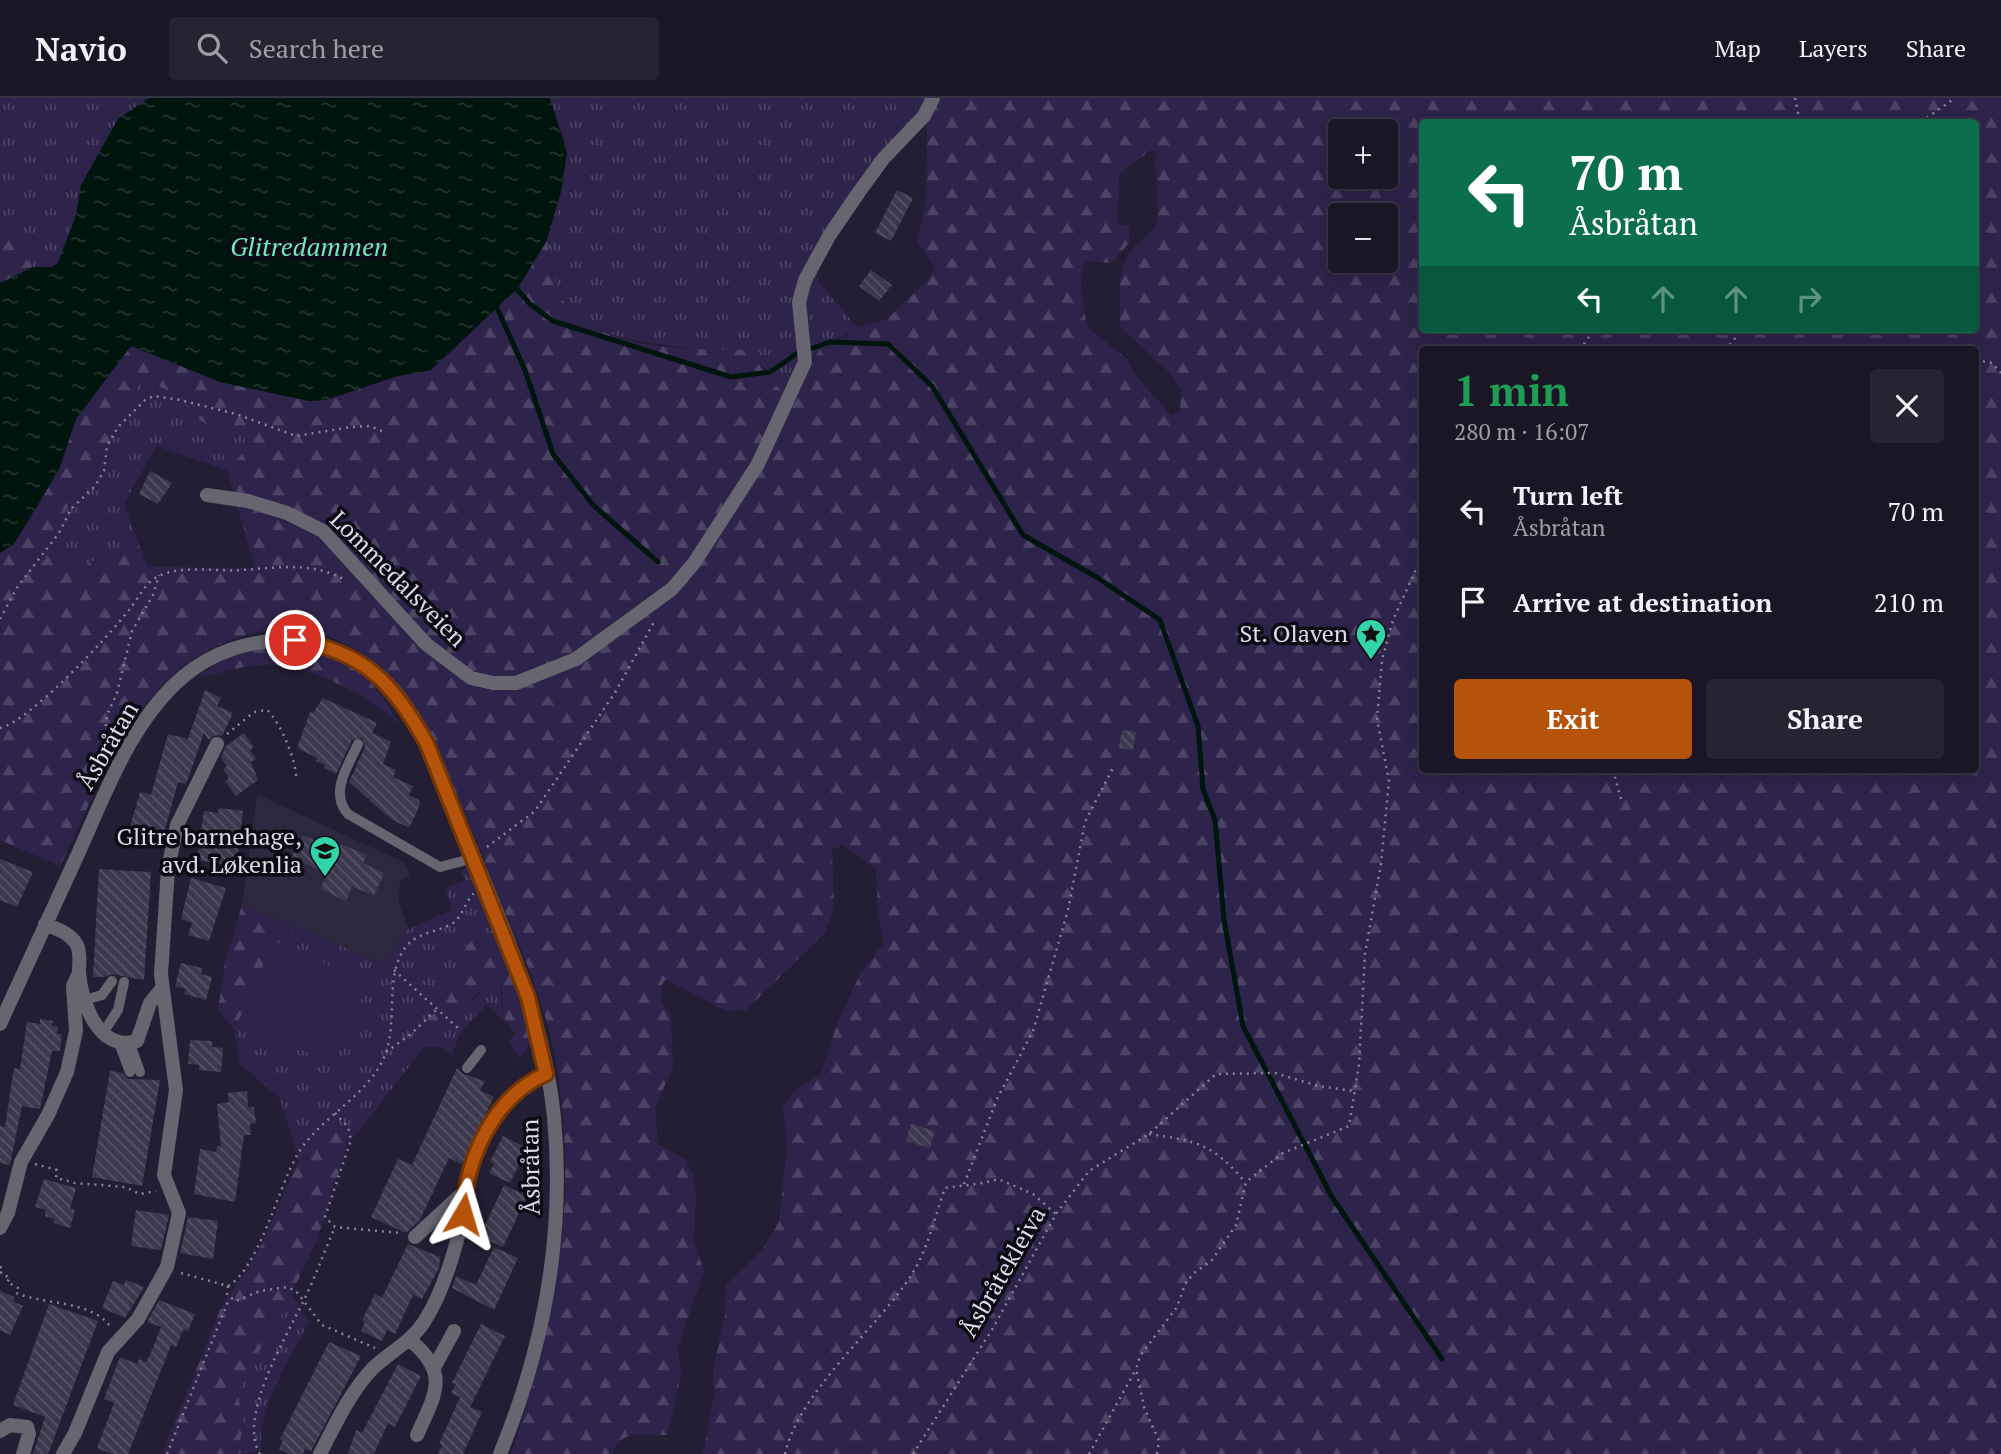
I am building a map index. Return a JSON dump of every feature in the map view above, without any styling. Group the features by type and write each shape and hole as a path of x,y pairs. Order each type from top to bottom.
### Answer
{"street":[{"name":"Lommedalsveien","path":"207,495 261,505 323,531 426,644 471,678 493,683 516,683 576,659 672,589 694,563 758,464 805,362 799,302 805,280 829,236 852,203 883,159 924,116 933,98"},
{"name":"Åsbråtan","path":"0,1024 133,741 163,698 184,677 209,659 265,641 295,640 322,645 354,657 383,679 407,707 427,744 485,885 528,997 554,1115 557,1171 554,1246 545,1315 531,1367 500,1454"},
{"path":"63,1454 75,1433 108,1352 138,1319 167,1267 178,1213 164,1175 176,1075 162,988 168,869 177,825 217,744"},
{"path":"45,924 65,933 76,943 85,1000 94,1024 103,1033 124,1043 137,1041 150,1003 162,988"},
{"path":"0,1228 8,1213 21,1162 48,1115 67,1072 76,1031 73,986 79,973"},
{"path":"320,1454 359,1385 388,1356 410,1340 425,1321 451,1258 463,1214 464,1192 472,1163 485,1134 509,1098 525,1084 546,1074"},
{"path":"415,1237 464,1192"},
{"path":"417,1435 432,1398 435,1366 454,1331"},
{"path":"410,1340 429,1356 435,1366"},
{"path":"0,1431 10,1425 31,1422 23,1454"}],"lane":[{"path":"358,744 339,794 341,805 348,814 440,867 474,858"},
{"path":"85,1000 102,995 112,981"},
{"path":"103,1033 118,1010 124,982"},
{"path":"124,1043 135,1072"},
{"path":"467,1068 481,1051"}],"path":[{"path":"1795,98 1799,119"},
{"path":"1925,119 1955,98"},
{"path":"1979,361 1992,363 2001,373"},
{"path":"0,619 18,586 59,533 71,509 94,486 104,471 107,446 118,427 145,400 154,396 180,400 236,414 296,436 370,426 384,432"},
{"path":"1090,1454 1136,1369 1140,1356 1177,1307 1185,1284 1194,1273 1212,1260 1236,1225 1245,1182 1283,1153 1349,1126 1359,1065 1365,954 1381,864 1389,781 1377,719 1382,660 1393,620 1419,563"},
{"path":"0,728 14,725 35,708 130,610 144,587 159,575 181,570 240,570 287,565 332,573 355,586"},
{"path":"102,769 107,715 117,693 132,631 153,595 159,575"},
{"path":"474,858 503,832 535,811 616,691 660,611"},
{"path":"217,744 243,719 254,712 267,710 276,720 296,764 296,780"},
{"path":"964,1184 997,1099 1033,1031 1068,910 1085,822 1114,766"},
{"path":"1614,773 1621,799"},
{"path":"386,1052 393,1020 394,970 405,947 416,936 455,922 471,895 485,885"},
{"path":"394,970 458,1028"},
{"path":"167,1267 228,1286 235,1282 258,1244 301,1149 364,1085 386,1052 411,1034 437,1009"},
{"name":"Åsbråtekleiva","path":"913,1454 993,1328 1056,1214 1089,1171 1149,1134 1216,1074 1275,1073 1318,1086 1353,1091"},
{"path":"335,1113 348,1127 351,1140 325,1217 335,1227 393,1231 415,1237"},
{"path":"1149,1134 1186,1139 1223,1156 1245,1182"},
{"path":"21,1162 57,1170 56,1178 75,1183 125,1187 140,1194 169,1187"},
{"path":"785,1454 794,1430 835,1368 912,1275 945,1188 964,1184 974,1187 998,1179 1032,1194 1056,1214"},
{"path":"260,1454 253,1438 266,1378 304,1301 335,1227"},
{"path":"0,1267 3,1268 1,1273 10,1278 8,1282 18,1288 16,1293 28,1298 51,1300 103,1317 120,1339"},
{"path":"167,1454 229,1299 228,1286"},
{"path":"229,1299 236,1301 260,1291 287,1287 304,1301 313,1317 322,1325 388,1356"},
{"path":"1136,1369 1144,1407 1159,1441 1157,1454"}],"shaded area":[{"name":"Glitre barnehage, avd. Løkenlia","path":"257,794 405,863 410,877 400,880 399,902 408,929 385,965 242,905"}],"green space":[{"path":"0,98 149,98 118,119 81,185 76,215 58,263 51,267 33,267 12,241 0,237"},
{"path":"550,98 938,98 874,178 816,269 819,282 857,327 821,348 811,361 793,401 772,382 762,365 697,350 624,338 586,323 571,310 560,292 547,245 565,162 563,133"},
{"path":"938,98 2001,98 2001,1454 703,1454 714,1396 713,1369 725,1316 726,1285 763,1249 779,1222 787,1147 783,1106 795,1091 821,1074 837,1024 861,972 884,943 878,915 876,869 843,845 832,849 834,908 825,933 746,1010 726,1011 666,979 662,985 661,1001 671,1018 673,1067 655,1108 658,1144 686,1160 693,1175 696,1194 694,1241 704,1271 677,1350 682,1373 667,1435 627,1437 621,1440 612,1454 511,1454 543,1347 562,1237 565,1146 560,1088 550,1032 527,963 422,719 396,682 360,652 340,641 296,629 273,629 234,639 208,650 184,665 163,684 138,715 113,756 60,866 0,840 0,553 14,544 60,467 76,419 131,346 220,382 309,401 326,400 398,376 431,370 518,288 547,240 559,292 568,307 584,322 605,333 652,345 748,350 772,382 793,401 819,350 828,342 846,337 857,327 886,320 928,280 935,267 917,242 926,200 927,122","holes":["1151,150 1156,152 1156,224 1130,252 1124,265 1120,282 1120,327 1168,371 1181,390 1180,412 1171,415 1136,376 1127,359 1087,327 1081,285 1086,261 1112,263 1129,243 1129,225 1119,225 1118,175","142,378 181,397 193,416 206,424 231,426 243,434 248,448 227,470 255,568 148,567 138,542 69,573 57,563 52,552 69,502 99,463"]},
{"path":"0,237 12,241 33,267 0,283"},
{"path":"142,378 181,397 193,416 206,424 231,426 243,434 248,448 227,470 156,446 124,504 138,542 69,573 57,563 52,552 69,502 99,463"},
{"path":"256,646 304,649 342,661 373,685 400,725 371,702 335,682 297,669 260,665 197,677 229,656"},
{"path":"468,867 498,935 494,931 461,965 463,977 458,985 445,993 431,1018 444,1024 477,996 492,976 501,979 501,1007 505,1023 487,1004 461,1032 451,1055 440,1047 424,1047 357,1134 346,1143 342,1131 308,1145 299,1159 279,1097 239,1063 235,1030 275,941 293,933 290,925 385,965 408,929 452,910 445,888 465,881 461,871"},
{"path":"242,905 290,925 293,933 286,946 274,941 235,1030 218,1009 225,963"},
{"path":"494,931 532,1036 526,1051 519,1058 509,1041 515,1034 503,1013 501,979 493,976 446,1023 427,1035 422,1032 422,1026 437,1010 435,1001 459,981 463,950 472,940"},
{"path":"275,941 368,983 332,1063 238,1022"},
{"path":"327,1123 342,1131 346,1143 345,1152 317,1240 282,1314 242,1379 238,1396 244,1425 236,1454 162,1454 220,1310 261,1246 299,1159 315,1135"},
{"path":"292,1294 309,1322 270,1400 261,1434 261,1451 236,1454 244,1425 238,1396 242,1379"}],"water":[{"name":"Glitredammen","path":"149,98 550,98 567,153 561,192 547,240 518,288 431,370 398,376 326,400 309,401 220,382 131,346 76,419 60,467 14,544 0,553 0,283 33,267 51,267 58,263 76,215 81,185 118,119"}],"building":[{"path":"897,190 913,198 891,241 875,233"},
{"path":"871,270 892,285 879,301 859,286"},
{"path":"150,471 172,483 158,504 139,494"},
{"path":"205,690 221,698 217,706 233,713 222,736 216,735 208,740 204,733 186,784 178,782 163,837 130,827 140,792 151,795 168,734 188,739"},
{"path":"323,698 377,723 372,733 391,742 383,764 396,770 393,777 413,786 409,795 419,800 420,805 409,828 391,819 349,782 365,747 362,738 352,740 336,774 324,768 325,765 316,761 317,758 297,748 310,712 313,713"},
{"path":"1122,730 1136,732 1133,750 1119,748"},
{"path":"244,733 254,747 250,750 256,759 251,762 258,780 236,796 225,781 229,778 223,769 227,766 221,757 226,746"},
{"path":"219,808 243,811 236,866 197,860 204,811 218,813"},
{"path":"302,835 338,851 341,844 367,855 363,863 384,873 374,896 352,886 346,901 320,889 327,874 292,857"},
{"path":"0,859 33,872 17,907 0,900"},
{"path":"99,869 151,872 144,980 112,974 93,977"},
{"path":"191,878 226,888 209,941 188,935 192,923 181,919"},
{"path":"181,963 202,968 201,974 212,977 206,1000 184,994 186,989 175,986"},
{"path":"40,1019 53,1021 52,1026 58,1027 57,1034 62,1034 60,1051 52,1051 40,1109 22,1106 10,1165 0,1163 0,1126 5,1127 14,1068 20,1069 27,1022 40,1024"},
{"path":"190,1040 212,1041 212,1047 223,1048 221,1072 199,1070 199,1065 188,1064"},
{"path":"457,1068 463,1074 485,1081 480,1090 494,1097 462,1164 449,1158 420,1220 406,1233 371,1217 398,1159 412,1165"},
{"path":"110,1071 123,1073 128,1079 160,1080 142,1186 92,1177"},
{"path":"247,1091 248,1107 254,1107 256,1123 250,1124 251,1135 244,1135 235,1202 194,1194 200,1149 216,1152 217,1146 221,1147 217,1104 229,1102 228,1093"},
{"path":"911,1124 935,1131 930,1148 906,1141"},
{"path":"503,1136 527,1148 510,1183 489,1173 494,1164 490,1162"},
{"path":"44,1179 76,1188 70,1209 75,1210 70,1228 54,1223 55,1219 45,1216 46,1210 35,1207"},
{"path":"504,1185 527,1196 503,1247 482,1238 487,1228 484,1227"},
{"path":"136,1210 169,1215 161,1250 131,1246"},
{"path":"188,1217 218,1221 213,1259 180,1253"},
{"path":"408,1244 440,1257 439,1268 422,1299 413,1295 395,1334 387,1330 382,1341 361,1331 365,1322 362,1320 375,1294 382,1298"},
{"path":"494,1247 518,1258 494,1310 452,1288 456,1276 476,1285"},
{"path":"126,1280 144,1287 125,1318 102,1308 113,1281 124,1285"},
{"path":"0,1291 14,1297 13,1301 23,1306 10,1335 0,1330"},
{"path":"159,1300 195,1314 188,1331 183,1330 176,1347 171,1345 128,1454 112,1454 97,1448 114,1403 104,1399 120,1357 137,1364 139,1359 146,1362 150,1355 161,1327 147,1322"},
{"path":"49,1304 98,1321 48,1454 33,1454 45,1417 13,1405"},
{"path":"481,1324 505,1336 470,1407 482,1412 463,1454 438,1454 442,1445 439,1444 460,1397 451,1393 456,1384 452,1383"},
{"path":"329,1342 361,1356 311,1451 305,1449 303,1454 289,1454 279,1449 283,1440 280,1439"},
{"path":"398,1364 421,1376 395,1427 388,1423 374,1454 348,1454 356,1430 362,1433"}],"waterway":[{"path":"517,289 530,304 553,321 731,377 770,372 802,350"},
{"path":"497,308 525,370 553,454 593,505 658,562"},
{"path":"810,349 830,342 888,344 932,386 1023,535 1098,578 1160,620 1198,726 1203,789 1215,820 1224,920 1243,1026 1332,1197 1442,1359"}],"place":[{"name":"St. Olaven","path":"1371,661"},
{"name":"Glitre barnehage, avd. Løkenlia","path":"325,878"}],"route":[{"path":"295,640 322,645 354,657 383,679 407,707 427,744 528,997 546,1074 525,1084 509,1098 485,1134 472,1163 464,1192 463,1214"}]}
